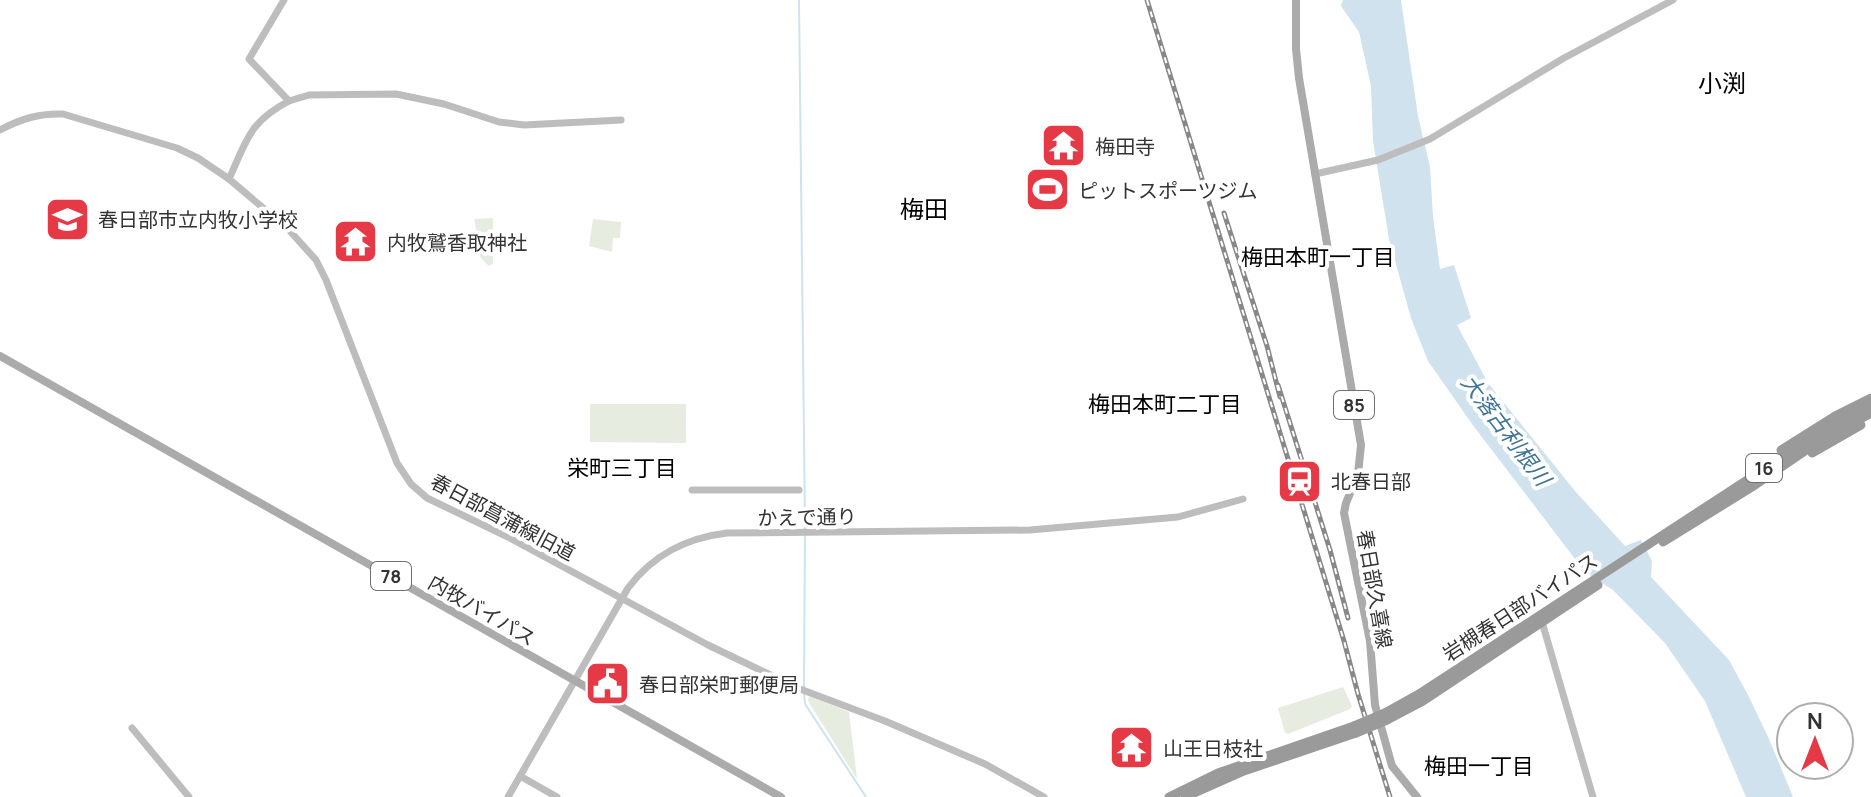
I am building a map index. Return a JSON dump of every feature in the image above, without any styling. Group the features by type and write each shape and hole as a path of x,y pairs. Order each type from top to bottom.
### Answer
{"highway":[{"name":"16","path":"1708,505 1785,447 1871,398"},
{"name":"岩槻春日部バイパス","path":"1386,716 1593,585 1708,505 1839,422 1871,406"},
{"name":"岩槻春日部バイパス","path":"1652,546 1752,487 1818,442 1871,413"},
{"name":"16","path":"1752,487 1871,419"},
{"name":"岩槻春日部バイパス","path":"1185,797 1423,701 1593,585"},
{"name":"岩槻春日部バイパス","path":"1169,797 1218,773 1355,730"}],"main road":[{"name":"春日部久喜線","path":"1296,0 1297,64 1361,445 1358,474 1344,513 1370,641 1373,695 1386,749 1392,766 1417,797"},
{"name":"内牧バイパス","path":"0,356 781,797"}],"street":[{"path":"284,0 249,59 289,101"},
{"path":"1315,174 1378,160 1430,139 1564,58 1673,0"},
{"path":"229,179 251,131 268,111 309,95 396,94 444,104 509,124 621,120"},
{"name":"春日部菖蒲線旧道","path":"0,130 26,118 63,114 177,148 198,158 229,179 289,230 316,260 388,442 401,470 420,493 735,659 800,689 985,764 1044,797"},
{"path":"692,490 799,490"},
{"name":"かえで通り","path":"508,797 635,579 658,558 683,543 712,535 1079,527 1178,517 1243,499"},
{"path":"1542,622 1593,797"},
{"path":"132,728 189,797"},
{"path":"520,776 557,797"}],"shaded area":[{"path":"493,218 493,264 489,266 476,248 475,244 479,243 474,219"},
{"path":"593,219 621,222 620,238 613,238 612,252 589,246"},
{"path":"590,404 686,404 686,443 590,442"},
{"path":"1343,687 1352,706 1350,709 1285,733 1278,708"},
{"path":"809,696 849,712 857,779 808,701"}],"water":[{"name":"大落古利根川","path":"1343,0 1401,0 1418,116 1430,167 1440,269 1454,265 1471,318 1457,325 1488,383 1575,491 1625,546 1641,540 1652,561 1651,577 1729,660 1775,754 1775,781 1786,781 1793,797 1746,797 1705,701 1665,643 1613,590 1585,572 1428,361 1411,318 1389,239 1373,141 1371,86 1359,32 1341,6"}],"waterway":[{"path":"799,0 804,687"},
{"path":"804,693 805,704 866,797"}],"railway":[{"path":"1147,0 1390,797"},
{"path":"1224,213 1267,346 1280,397"},
{"path":"1278,385 1348,618"}],"place":[{"name":"梅田寺","path":"1064,146"},
{"name":"ピットスポーツジム","path":"1047,190"},
{"name":"春日部市立内牧小学校","path":"67,219"},
{"name":"内牧鷲香取神社","path":"356,242"},
{"name":"北春日部","path":"1300,481"},
{"name":"春日部栄町郵便局","path":"608,684"},
{"name":"山王日枝社","path":"1132,748"}],"district":[{"name":"小渕","path":"1722,82"},
{"name":"梅田","path":"924,208"},
{"name":"梅田本町一丁目","path":"1318,257"},
{"name":"梅田本町二丁目","path":"1165,404"},
{"name":"栄町三丁目","path":"622,468"},
{"name":"梅田一丁目","path":"1479,766"}]}
